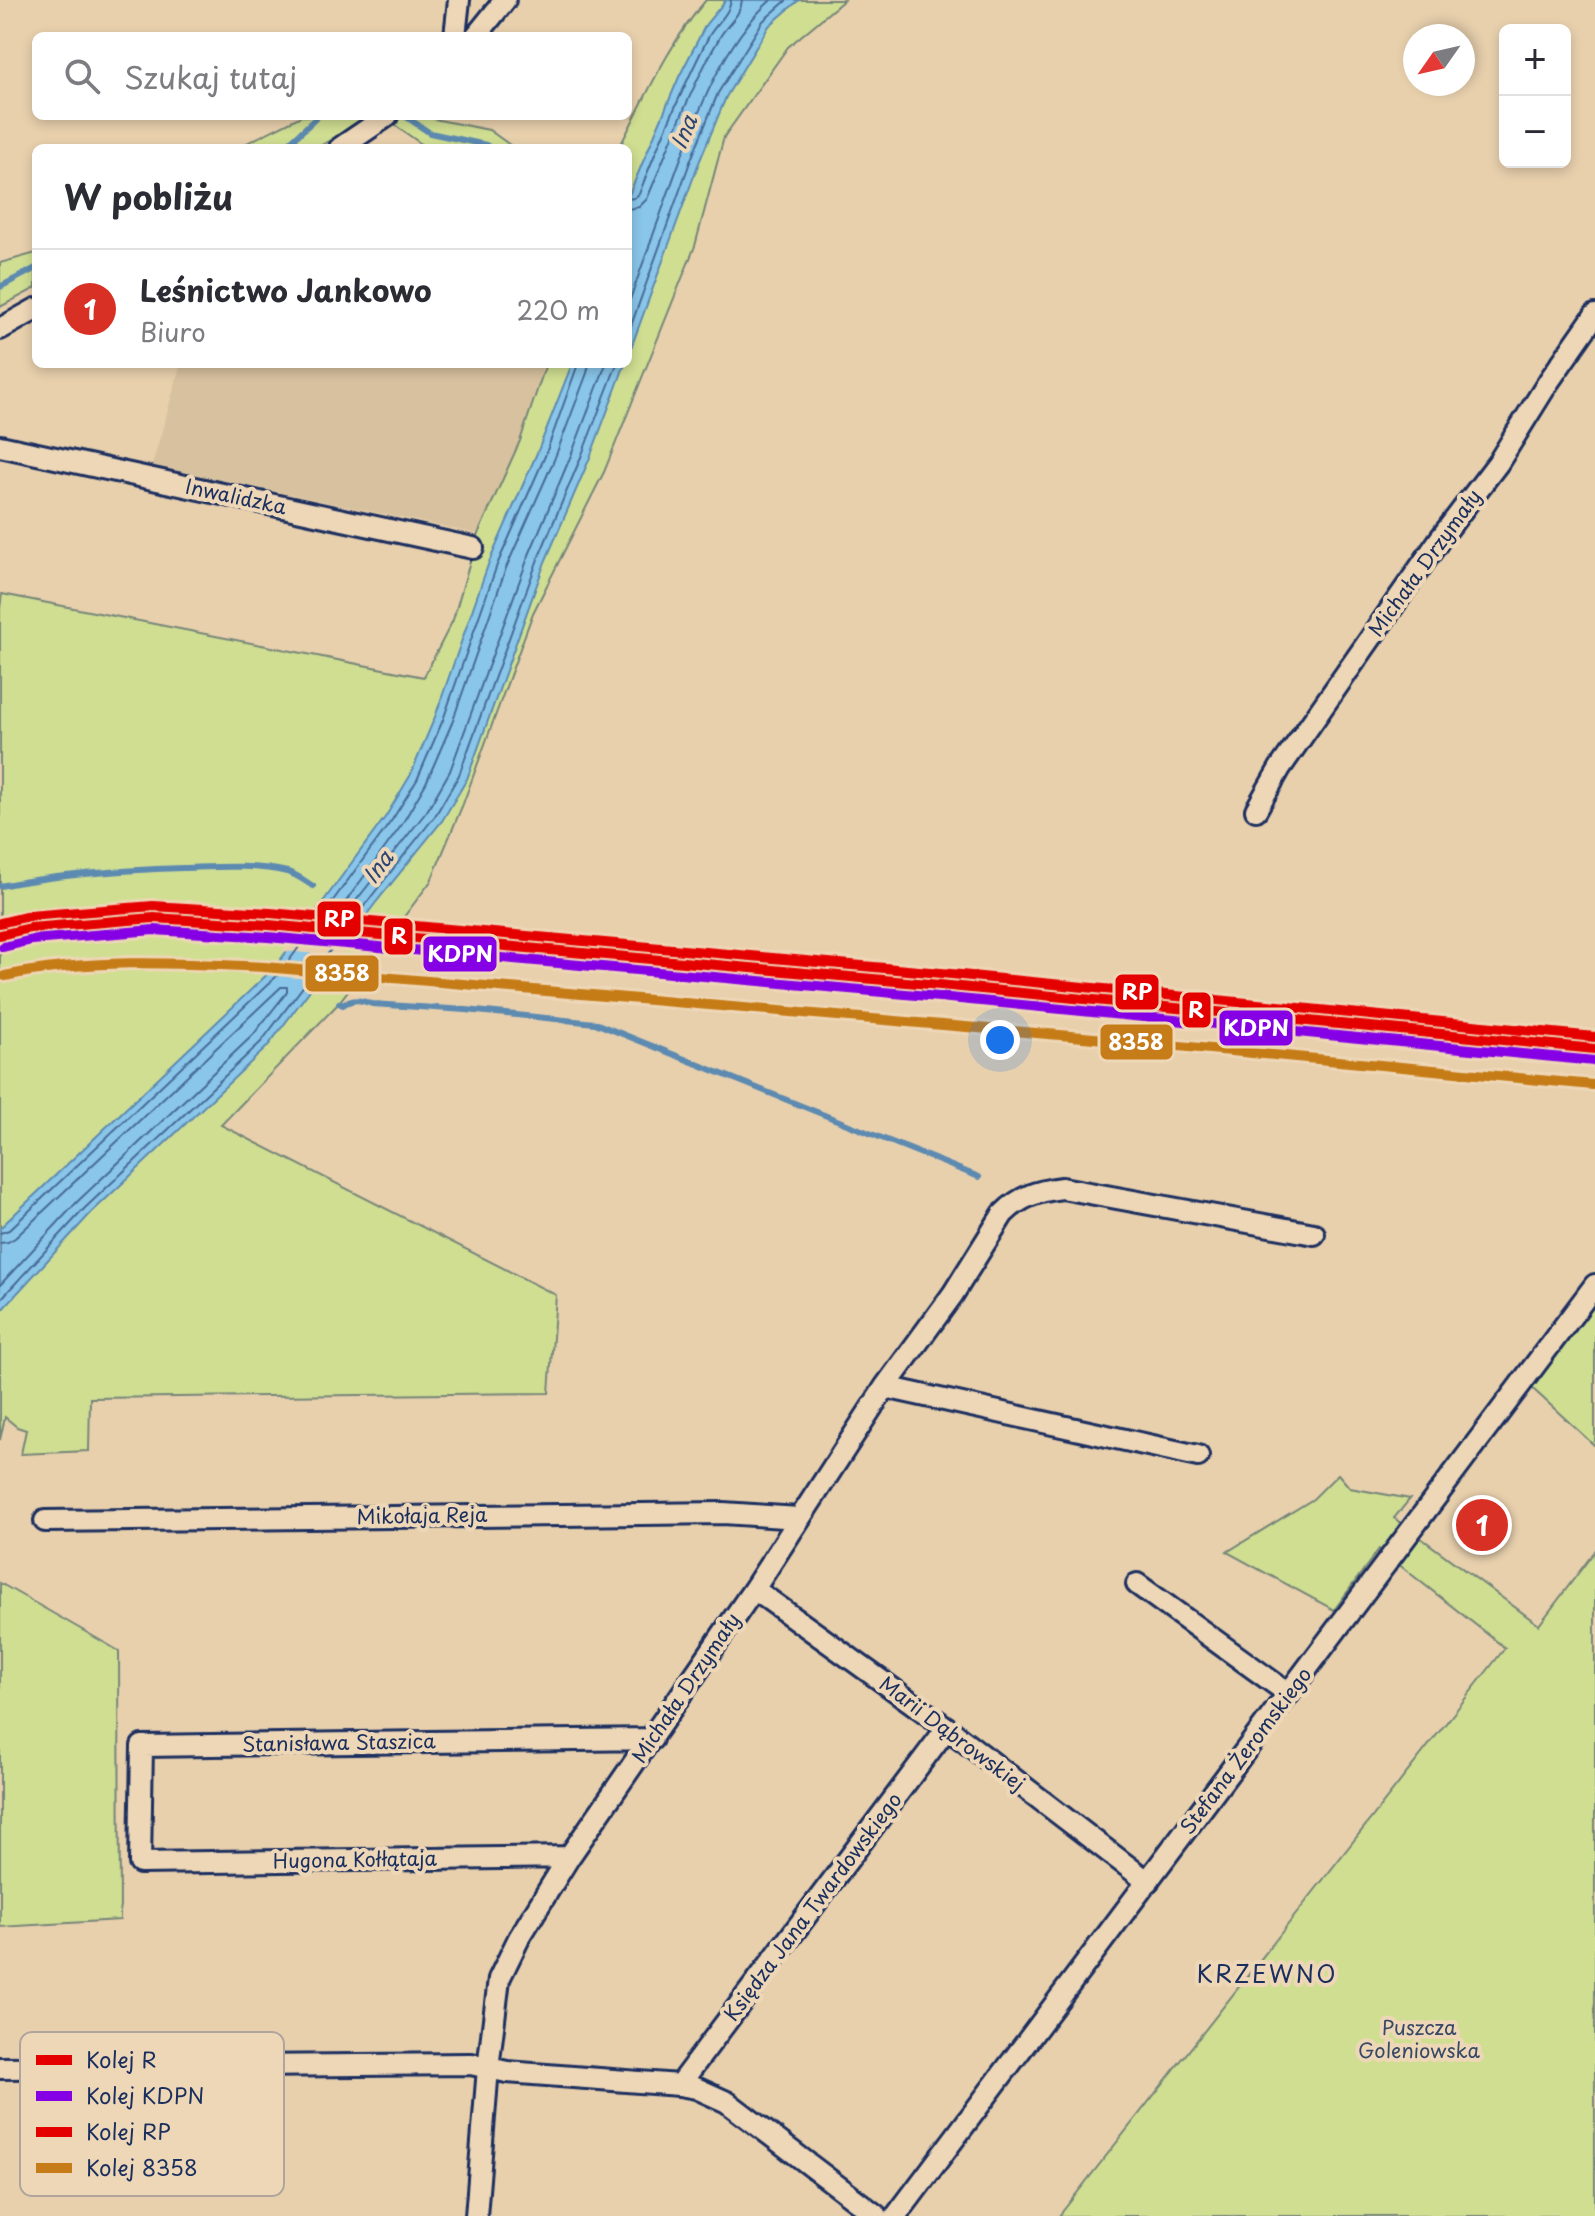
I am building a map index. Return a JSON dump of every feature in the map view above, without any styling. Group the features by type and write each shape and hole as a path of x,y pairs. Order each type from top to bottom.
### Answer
{"street":[{"path":"455,32 459,0"},
{"path":"479,32 505,0"},
{"path":"346,144 382,120"},
{"path":"0,329 32,311"},
{"name":"Michała Drzymały","path":"1256,810 1280,768 1440,539 1498,463 1595,315"},
{"name":"Inwalidzka","path":"0,446 473,548"},
{"name":"Michała Drzymały","path":"476,2216 499,1979 519,1938 569,1857 754,1589 885,1387 953,1294 1003,1214 1013,1204 1038,1191 1062,1188 1314,1234"},
{"name":"Stefana Żeromskiego","path":"896,2216 1595,1285"},
{"path":"885,1387 1198,1456"},
{"name":"Mikołaja Reja","path":"45,1521 723,1513 799,1518"},
{"path":"1137,1584 1289,1694"},
{"name":"Marii Dąbrowskiej","path":"754,1589 947,1728 1148,1882"},
{"name":"Księdza Jana Twardowskiego","path":"679,2085 947,1728"},
{"name":"Stanisława Staszica","path":"140,1863 142,1746 652,1739"},
{"name":"Hugona Kołłątaja","path":"140,1863 569,1857"},
{"path":"284,2066 471,2064 507,2072 696,2088 727,2102 877,2216"},
{"path":"0,2068 20,2068"}],"shaded area":[{"path":"180,368 545,368 520,441 478,534 152,465"}],"green space":[{"path":"706,0 844,0 788,47 724,137 695,246 604,472 533,613 463,804 431,881 337,1005 221,1125 556,1295 549,1393 90,1398 89,1451 21,1454 26,1430 5,1417 0,1440 2,594 424,677 453,620 478,534 520,441 545,368 632,368 632,144 621,144 669,53"},
{"path":"293,120 366,120 323,144 245,144"},
{"path":"388,120 439,120 489,130 508,144 421,144"},
{"path":"32,254 32,290 0,307 0,263"},
{"path":"1595,1274 1595,1446 1520,1377"},
{"name":"Puszcza Goleniowska","path":"1338,1474 1350,1488 1410,1499 1394,1518 1539,1625 1595,1551 1595,2216 1059,2216 1505,1648 1379,1549 1334,1610 1227,1552 1313,1499"},
{"path":"0,1583 119,1651 120,1920 0,1927"}],"water":[{"name":"Ina","path":"726,0 799,0 769,26 726,97 632,345 632,188 679,77 706,24"},
{"name":"Ina","path":"570,368 624,368 589,460 545,562 467,779 442,821 377,901 267,1047 91,1213 0,1312 0,1228 275,967 386,816 410,776 435,717 489,562"}],"pier":[{"path":"306,919 367,923 342,956 282,951"}],"waterway":[{"path":"288,144 314,120"},
{"path":"411,120 430,133 481,144"},
{"path":"0,287 32,270"},
{"path":"0,886 91,873 235,867 287,872 313,886"},
{"path":"339,1003 343,1005 358,1000 372,1004 595,1023 979,1177"}],"rail line":[{"name":"RP","path":"0,923 29,916 153,906 270,913 941,973 1595,1037"},
{"name":"R","path":"0,935 30,928 154,918 269,925 940,985 1595,1049"},
{"name":"KDPN","path":"3,947 32,940 154,930 268,937 939,997 1594,1061"},
{"name":"8358","path":"5,976 102,964 264,967 1083,1037 1593,1085"}],"place":[{"name":"Leśnictwo Jankowo","path":"1482,1525"}],"district":[{"name":"KRZEWNO","path":"1267,1975"}]}
